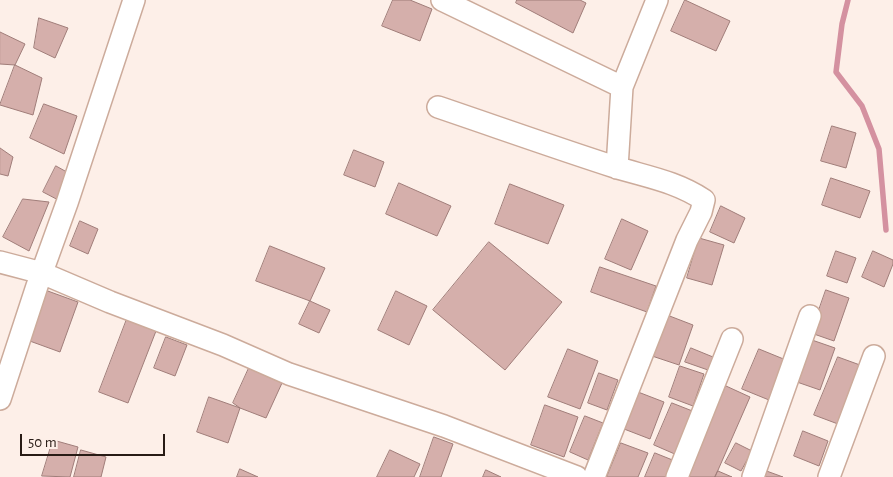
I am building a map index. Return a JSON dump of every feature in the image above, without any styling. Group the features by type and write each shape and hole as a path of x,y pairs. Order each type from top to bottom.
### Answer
{"street":[{"path":"0,399 134,0"},
{"path":"442,0 486,9 622,88"},
{"path":"617,168 622,88 657,0"},
{"path":"438,107 617,168 662,179 690,191 704,200 701,212 687,240 594,477"},
{"path":"0,262 42,273 110,302 223,345 289,374 444,426 577,477"},
{"path":"753,477 810,316"},
{"path":"677,477 732,339"},
{"path":"829,477 874,356"}],"building":[{"path":"393,0 410,0 432,9 420,41 382,26"},
{"path":"517,0 580,0 586,3 573,33 516,3"},
{"path":"685,0 730,21 716,51 671,31"},
{"path":"39,18 68,28 55,58 34,48"},
{"path":"0,32 25,44 15,65 0,64"},
{"path":"15,65 42,78 33,115 0,105"},
{"path":"44,104 77,116 64,154 30,138"},
{"path":"832,126 856,133 846,168 821,161"},
{"path":"0,148 13,157 8,176 0,174"},
{"path":"354,150 384,162 375,187 344,175"},
{"path":"56,166 74,176 64,203 43,192"},
{"path":"831,178 870,191 860,218 822,205"},
{"path":"399,183 451,206 437,236 386,214"},
{"path":"510,184 564,205 548,244 495,224"},
{"path":"23,199 49,202 29,251 3,237"},
{"path":"721,206 745,218 734,243 710,232"},
{"path":"622,219 648,231 631,270 605,259"},
{"path":"80,221 98,229 88,254 70,246"},
{"path":"699,238 724,245 712,285 687,278"},
{"path":"489,242 562,302 505,370 433,310"},
{"path":"270,246 325,268 310,301 256,281"},
{"path":"836,251 856,258 847,283 827,276"},
{"path":"873,251 893,260 884,287 862,277"},
{"path":"600,267 656,286 647,312 591,292"},
{"path":"45,290 78,302 60,352 27,340"},
{"path":"826,290 849,298 834,341 811,333"},
{"path":"396,291 427,306 409,345 378,330"},
{"path":"310,301 330,310 319,333 299,324"},
{"path":"667,315 693,325 679,365 652,356"},
{"path":"127,319 156,331 128,403 99,392"},
{"path":"166,337 187,345 175,376 154,368"},
{"path":"809,339 835,348 820,390 794,381"},
{"path":"691,348 713,357 708,370 685,362"},
{"path":"568,349 598,361 580,409 548,397"},
{"path":"759,349 786,360 769,400 742,389"},
{"path":"838,357 860,365 838,424 814,415"},
{"path":"680,366 704,374 693,406 669,397"},
{"path":"249,368 282,383 266,418 240,408 233,403"},
{"path":"599,373 618,380 607,410 588,403"},
{"path":"726,386 750,397 715,477 686,477"},
{"path":"638,392 664,402 650,439 624,429"},
{"path":"209,397 240,408 228,443 197,432"},
{"path":"672,403 695,412 677,455 654,445"},
{"path":"545,405 578,417 564,457 531,445"},
{"path":"585,416 603,423 588,460 570,452"},
{"path":"803,431 828,441 819,466 794,456"},
{"path":"434,437 453,444 441,477 420,477"},
{"path":"53,440 78,447 70,477 42,476"},
{"path":"621,443 648,453 638,477 607,477"},
{"path":"736,443 752,451 741,471 725,463"},
{"path":"81,450 106,457 101,477 74,477"},
{"path":"390,450 420,464 414,477 377,477"},
{"path":"655,453 675,461 668,477 645,477"},
{"path":"240,469 258,477 237,477"},
{"path":"761,469 783,477 758,477"},
{"path":"486,470 501,477 483,477"},
{"path":"718,471 732,477 715,477"}],"waterway":[{"path":"848,0 842,24 836,72 862,106 879,149 886,230"}]}
